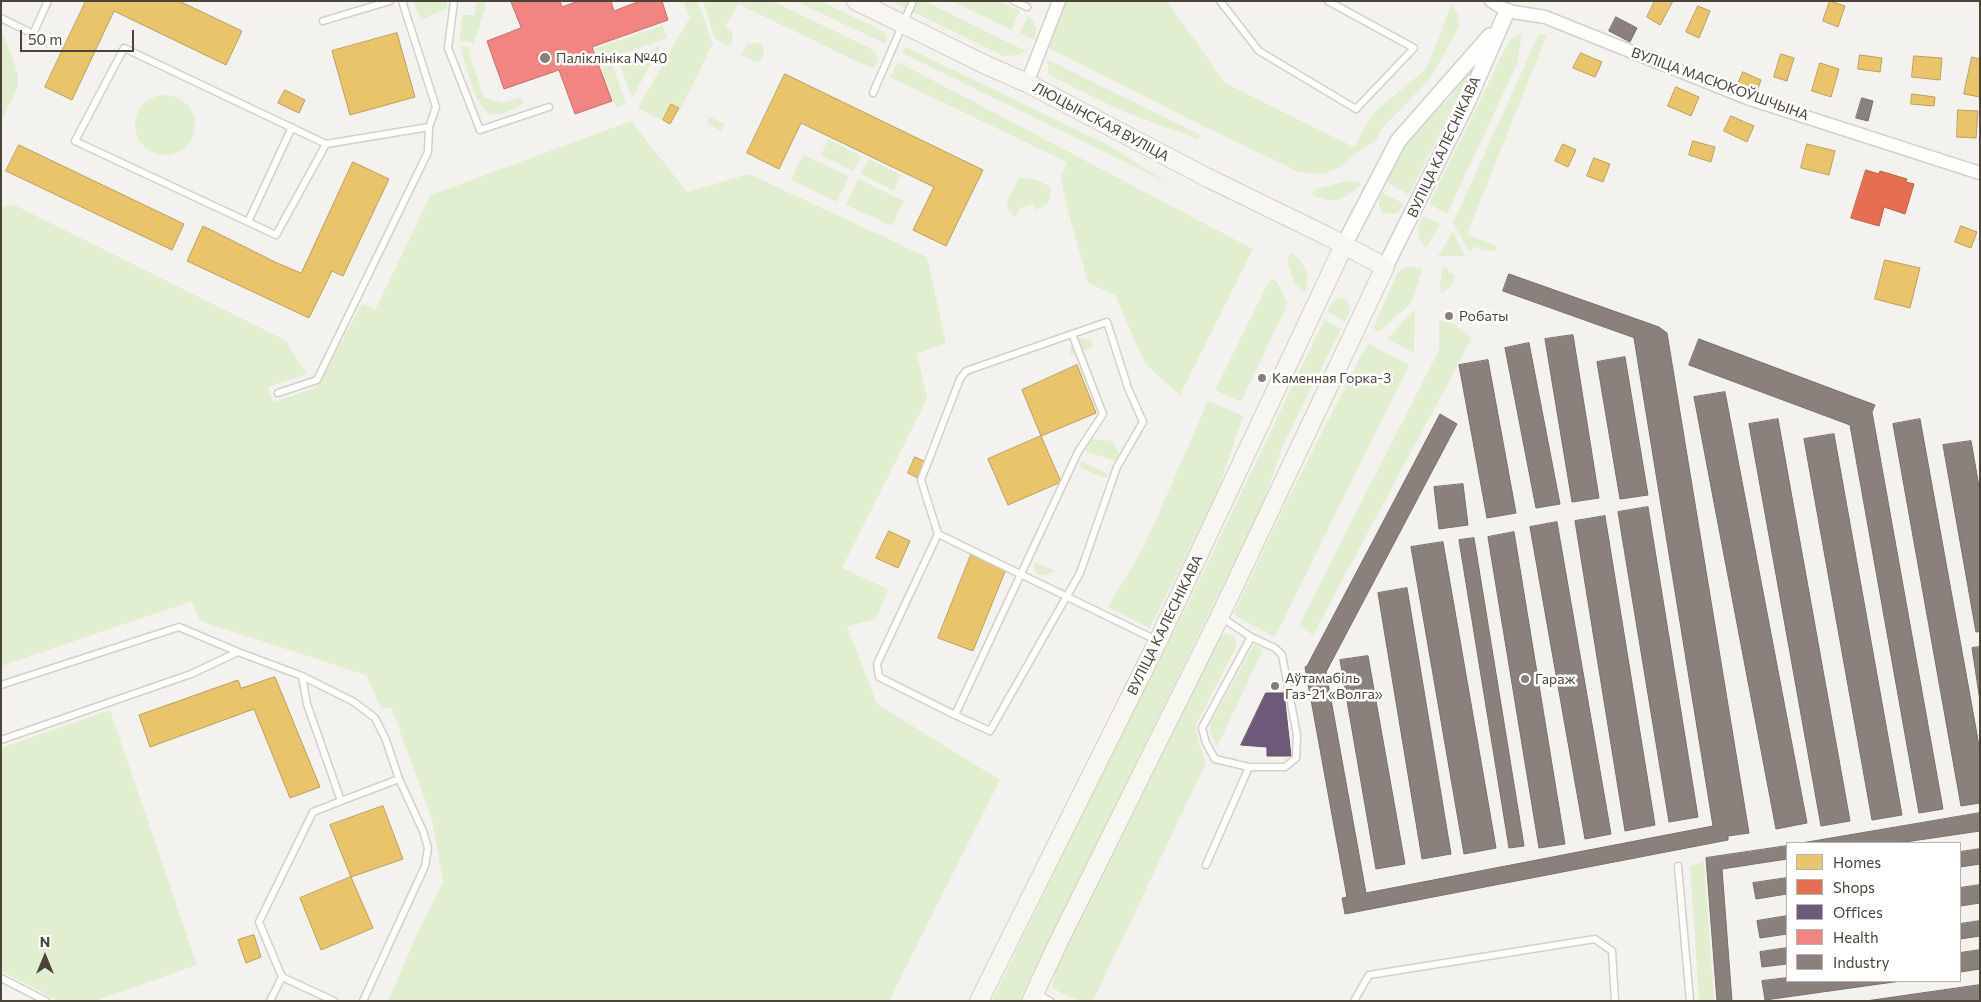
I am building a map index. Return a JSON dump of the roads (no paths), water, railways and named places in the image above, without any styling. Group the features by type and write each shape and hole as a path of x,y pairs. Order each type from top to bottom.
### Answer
{"main road":[{"name":"ЛЮЦЫНСКАЯ ВУЛІЦА","path":"856,1 1027,83 1344,245"},
{"path":"1344,245 1385,267"},
{"name":"ВУЛІЦА КАЛЕСНІКАВА","path":"979,1001 1158,641 1344,245"},
{"name":"ВУЛІЦА КАЛЕСНІКАВА","path":"1034,995 1220,616 1385,267"}],"street":[{"path":"1027,83 1059,1"},
{"name":"ВУЛІЦА МАСЮКОЎШЧЫНА","path":"1492,1 1507,10 1545,17 1747,98 1980,173"},
{"name":"ВУЛІЦА КАЛЕСНІКАВА","path":"1385,267 1467,103 1507,10"},
{"name":"ВУЛІЦА КАЛЕСНІКАВА","path":"1344,245 1398,141 1499,25"}],"lane":[{"path":"1,18 33,34 48,1"},
{"path":"323,22 390,1"},
{"path":"278,393 317,380 428,152 429,127 436,107 402,1"},
{"path":"454,1 448,48 480,130 549,108"},
{"path":"873,93 913,1"},
{"path":"1014,1 1026,8"},
{"path":"1220,1 1259,51 1356,109 1414,48 1328,1"},
{"path":"326,144 276,235 75,141 124,48 326,144 429,127"},
{"path":"248,222 292,127"},
{"path":"1107,322 1128,388 1143,422 1117,467 1080,573 990,731 879,677 877,664 938,534 921,480 960,379 966,372 1107,322"},
{"path":"955,715 1078,452 1103,414 1072,334"},
{"path":"938,534 1066,597 1100,611 1158,641"},
{"path":"1220,616 1251,637 1275,648 1282,655 1297,735 1296,758 1285,767 1249,767 1215,759 1206,743 1202,728 1251,637"},
{"path":"1,685 179,627 302,676 354,702 375,718 386,740 399,779 423,831 428,848 425,866 363,1001"},
{"path":"1,740 191,674 238,652"},
{"path":"302,676 307,704 341,800"},
{"path":"1206,865 1249,767"},
{"path":"334,1001 282,977 259,922 313,812 399,779"},
{"path":"1678,866 1690,1001"},
{"path":"1354,1001 1369,974 1595,939 1612,951 1615,1001"},
{"path":"270,1001 282,977"},
{"path":"1,978 46,1001"},
{"path":"1034,995 1039,995 1050,1001"}],"place":[{"name":"Паліклініка №40","path":"545,58"},
{"name":"Робаты","path":"1449,316"},
{"name":"Каменная Горка-3","path":"1262,378"},
{"name":"Гараж","path":"1525,679"},
{"name":"Аўтамабіль Газ-21 «Волга»","path":"1275,686"}]}
